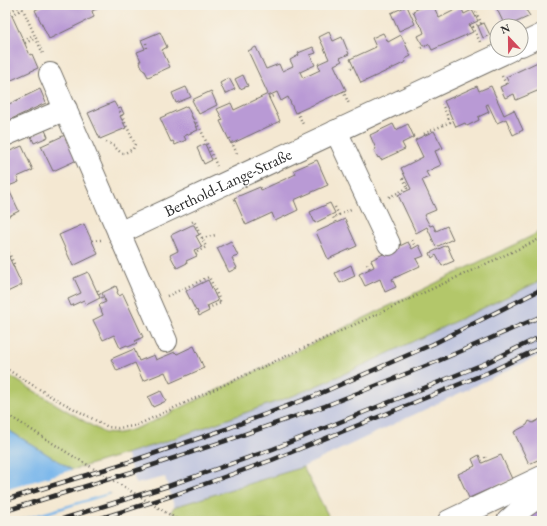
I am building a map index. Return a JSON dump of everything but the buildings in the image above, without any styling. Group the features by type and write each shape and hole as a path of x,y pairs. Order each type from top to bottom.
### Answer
{"street":[{"path":"529,41 542,35"},
{"name":"Berthold-Lange-Straße","path":"119,233 493,58"},
{"path":"50,74 166,341"},
{"path":"5,136 66,109"},
{"path":"336,132 389,244"},
{"path":"449,521 542,477"},
{"path":"508,521 523,507 542,497"}],"path":[{"path":"10,11 21,5 48,64 50,74"},
{"path":"473,5 481,23 471,26 481,45"},
{"path":"12,14 23,9"},
{"path":"23,40 34,34"},
{"path":"25,43 36,38"},
{"path":"405,43 409,42"},
{"path":"146,43 147,48"},
{"path":"421,48 429,44"},
{"path":"269,98 274,96"},
{"path":"424,134 450,122 441,102"},
{"path":"106,142 113,145 122,153 133,149 136,144 119,112"},
{"path":"298,112 305,128"},
{"path":"192,118 194,117 200,128 218,169"},
{"path":"230,138 238,156"},
{"path":"384,200 409,189 403,178"},
{"path":"335,207 339,215 333,218 336,223"},
{"path":"188,224 194,221 206,247 197,252"},
{"path":"202,238 216,235"},
{"path":"5,368 52,397 108,427 118,428 135,426 542,238"},
{"path":"412,240 415,247"},
{"path":"5,245 15,266 13,267"},
{"path":"367,264 370,269"},
{"path":"150,304 209,277 221,302 208,308"},
{"path":"98,290 103,300 105,300"},
{"path":"5,413 180,521"},
{"path":"485,457 486,461"}],"shaded area":[{"path":"542,280 542,354 303,467 175,509 165,477 136,484 126,453 161,443 353,370"}],"green space":[{"path":"542,231 542,280 353,370 295,395 161,443 72,470 5,428 5,373 104,433 111,434 124,432 154,421"},
{"path":"303,467 331,521 186,521 171,512 174,507"}],"water":[{"path":"5,428 148,517 155,521 5,521"}],"pier":[{"path":"75,469 112,492 14,521 5,521 5,490"},
{"path":"114,493 151,516 136,521 25,521"}],"railway":[{"path":"5,500 129,462 226,429 319,394 433,344 542,289"},
{"path":"5,511 132,472 325,406 438,361 542,316"},
{"path":"56,521 168,486 273,449 486,363 542,336"},
{"path":"92,521 171,496 272,460 487,373 542,347"}]}
